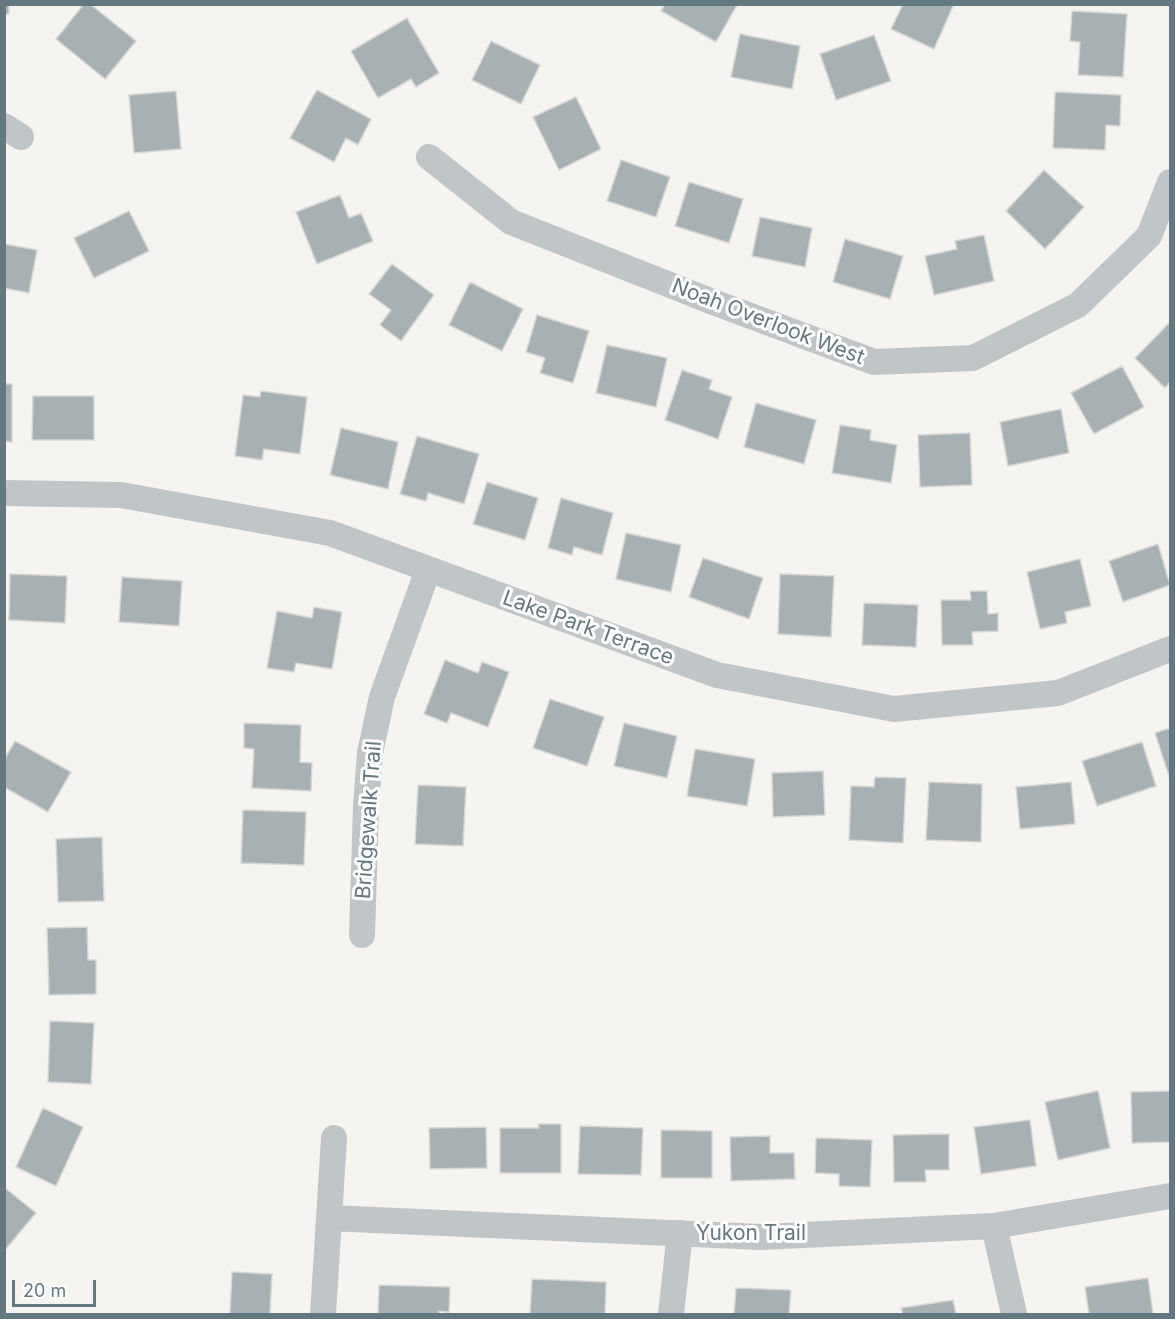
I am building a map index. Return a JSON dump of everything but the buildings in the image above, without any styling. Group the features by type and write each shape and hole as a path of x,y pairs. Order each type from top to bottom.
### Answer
{"street":[{"name":"Noah Overlook West","path":"429,157 510,222 874,362 973,358 1078,305 1149,236 1170,182"},
{"name":"Lake Park Terrace","path":"4,493 121,495 330,533 717,675 894,709 1058,693 1170,649"},
{"name":"Bridgewalk Trail","path":"362,935 370,753 382,697 428,570"},
{"path":"323,1314 334,1138"},
{"name":"Yukon Trail","path":"329,1218 761,1237 994,1226 1170,1196"},
{"path":"994,1226 1014,1314"},
{"path":"671,1314 680,1233"}]}
